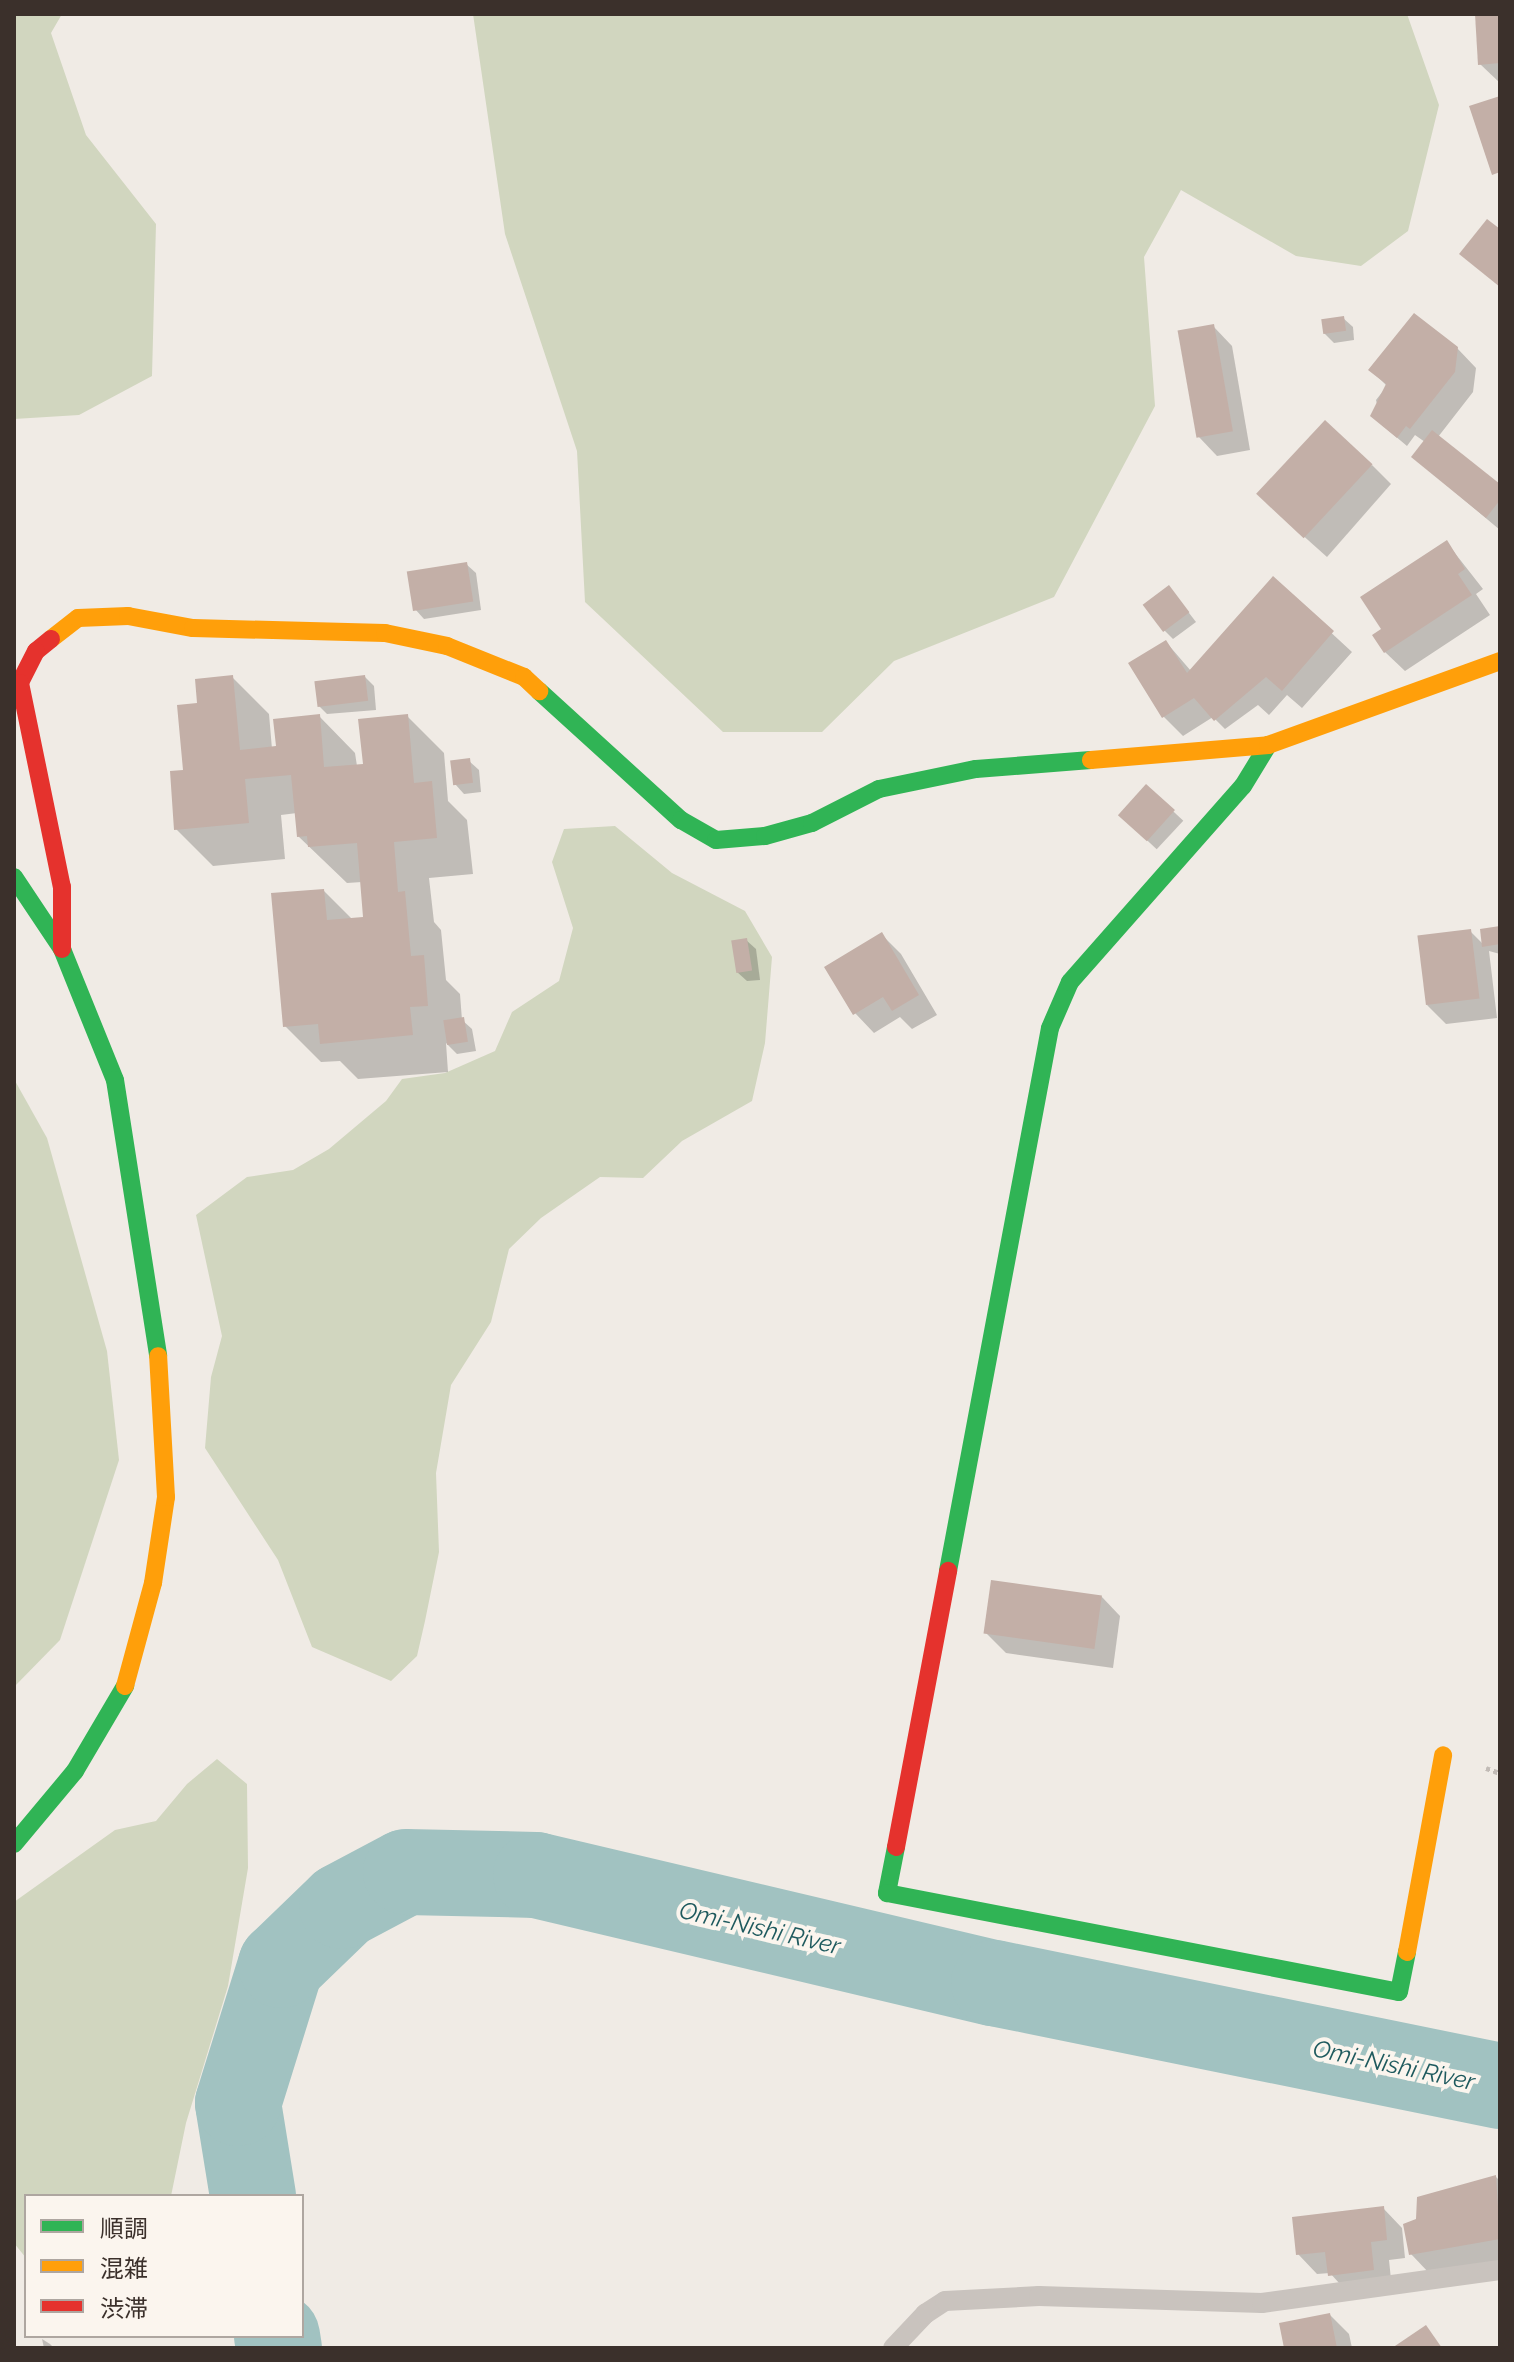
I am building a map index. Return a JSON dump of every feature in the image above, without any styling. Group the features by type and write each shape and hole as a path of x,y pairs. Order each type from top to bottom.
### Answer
{"street":[{"path":"62,949 62,887 20,683 36,651 78,618 128,616 193,628 385,633 447,646 524,677 681,820 716,840 765,836 812,823 879,789 976,769 1268,745 1500,661"},
{"path":"1268,745 1243,786 1070,982 1050,1028 887,1893 1399,1992 1443,1755"},
{"path":"14,877 62,949 115,1080 158,1351 166,1497 153,1583 126,1685 75,1771 14,1844"}],"lane":[{"path":"893,2348 925,2314 945,2301 1039,2296 1262,2303 1500,2270"}],"green space":[{"path":"14,14 62,14 51,33 86,135 156,224 152,376 79,415 14,419"},
{"path":"473,14 1407,14 1439,105 1408,231 1361,266 1296,256 1181,190 1144,257 1155,406 1054,597 894,661 822,732 723,732 585,602 577,451 505,234"},
{"path":"615,826 672,873 745,911 772,957 765,1043 752,1101 682,1141 643,1178 600,1177 541,1218 509,1249 491,1322 451,1385 436,1473 439,1552 417,1656 391,1681 312,1647 278,1560 205,1448 211,1377 222,1336 196,1215 247,1177 293,1170 329,1149 386,1101 402,1079 445,1073 495,1051 512,1012 559,981 573,928 552,862 564,829"},
{"path":"14,1079 47,1138 107,1351 119,1460 60,1640 14,1687"},
{"path":"217,1759 247,1784 248,1868 228,1986 186,2123 171,2194 24,2194 24,2256 14,2243 14,1902 115,1830 156,1821 187,1784"}],"building":[{"path":"1475,14 1500,14 1500,63 1478,65"},
{"path":"1500,96 1500,172 1492,175 1469,106"},
{"path":"1487,219 1500,229 1500,287 1459,254"},
{"path":"1414,313 1458,347 1455,372 1410,429 1406,426 1397,438 1370,416 1386,384 1368,370"},
{"path":"1344,316 1346,331 1323,334 1321,319"},
{"path":"1214,324 1233,431 1196,438 1178,330"},
{"path":"1325,420 1373,464 1304,538 1256,494"},
{"path":"1432,430 1500,484 1500,500 1486,518 1411,457"},
{"path":"1447,540 1465,569 1458,574 1472,595 1384,653 1372,635 1381,629 1360,597"},
{"path":"467,562 473,602 413,611 407,572"},
{"path":"1273,576 1334,631 1282,691 1266,677 1214,721 1194,698 1162,718 1128,663 1166,640 1187,673"},
{"path":"1169,585 1189,612 1163,632 1143,605"},
{"path":"233,675 240,750 276,746 273,719 320,714 324,767 363,764 358,719 408,714 414,783 432,781 437,838 394,842 398,892 405,891 411,956 424,955 428,1006 410,1007 413,1035 320,1044 318,1024 283,1027 271,893 324,889 327,920 363,917 357,843 308,847 307,836 297,837 291,775 245,779 249,823 174,830 170,771 183,770 177,705 197,703 195,679"},
{"path":"365,675 368,701 318,707 314,681"},
{"path":"470,758 473,783 453,785 450,760"},
{"path":"1146,784 1175,810 1147,841 1118,815"},
{"path":"1500,926 1500,944 1482,947 1480,929"},
{"path":"1471,929 1480,998 1426,1005 1417,936"},
{"path":"882,932 919,995 892,1011 883,997 853,1015 824,967"},
{"path":"747,938 752,971 736,973 731,941"},
{"path":"464,1017 468,1042 447,1045 443,1020"},
{"path":"991,1580 1102,1596 1094,1649 983,1633"},
{"path":"1496,2175 1500,2239 1409,2255 1403,2224 1416,2219 1417,2197"},
{"path":"1384,2206 1387,2240 1371,2242 1374,2270 1328,2276 1325,2252 1296,2255 1292,2217"},
{"path":"1330,2313 1337,2348 1284,2348 1279,2323"},
{"path":"1426,2325 1442,2348 1392,2348"}],"waterway":[{"name":"Omi-Nishi River","path":"253,2194 238,2103 281,1965 342,1906 406,1872 536,1875 994,1983 1500,2086"},
{"name":"Omi-Nishi River","path":"277,2338 279,2348"}],"traffic: fast":[{"path":"539,691 681,820 716,840 765,836 812,823 879,789 976,769 1091,760"},
{"path":"948,1571 1050,1028 1070,982 1243,786 1268,745"},
{"path":"14,877 62,949 115,1080 158,1356"},
{"path":"14,1844 75,1771 125,1686"},
{"path":"896,1847 887,1893 1399,1992 1407,1952"}],"traffic: slow":[{"path":"51,639 78,618 128,616 193,628 385,633 447,646 524,677 539,691"},
{"path":"1091,760 1268,745 1500,661"},
{"path":"125,1686 153,1583 166,1497 158,1356"},
{"path":"1407,1952 1443,1755"}],"traffic: jam":[{"path":"51,639 36,651 20,683 62,887 62,949"},
{"path":"896,1847 948,1571"}]}
